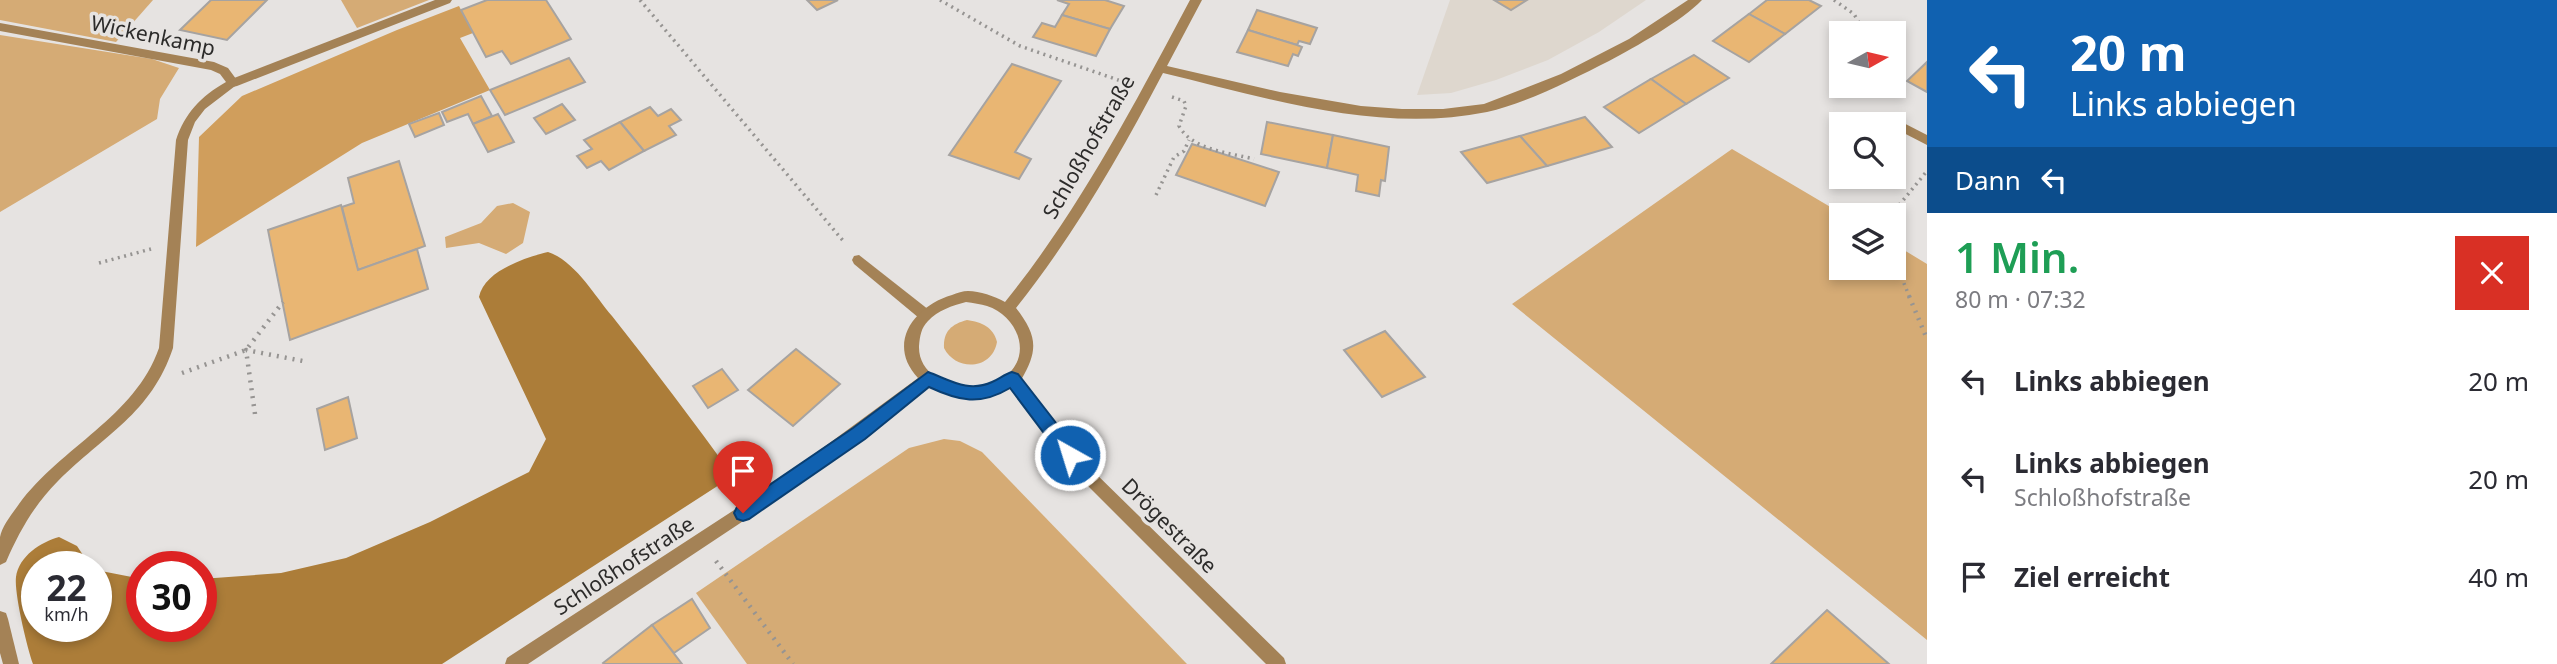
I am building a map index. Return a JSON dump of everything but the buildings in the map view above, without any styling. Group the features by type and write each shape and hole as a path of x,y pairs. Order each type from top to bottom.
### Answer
{"street":[{"name":"Wickenkamp","path":"0,27 194,61 224,71 233,83 446,0"},
{"name":"Schloßhofstraße","path":"1008,308 1041,268 1079,211 1196,0"},
{"path":"1160,68 1321,105 1377,112 1432,114 1486,108 1540,89 1601,59 1661,25 1696,0"},
{"path":"0,557 10,531 33,498 54,474 140,399 162,365 166,348 182,141 187,124 197,108 233,83"},
{"path":"1906,129 1927,141"},
{"path":"859,260 924,314"},
{"path":"966,296 994,300 1008,308 1023,325 1027,336 1025,360 1012,379 994,389 957,393 928,379 912,355 911,343 913,331 924,314 939,303 966,296"},
{"name":"Schloßhofstraße","path":"513,664 859,433 928,379"},
{"name":"Drögestraße","path":"1012,379 1083,471 1278,664"},
{"path":"0,619 12,664"}],"path":[{"path":"640,0 859,260"},
{"path":"940,0 1020,46 1184,101 1186,106 1179,120 1179,127 1189,140 1254,159"},
{"path":"1834,0 1854,14 1858,21"},
{"path":"1156,195 1174,158 1184,151 1189,140"},
{"path":"1899,203 1927,171"},
{"path":"99,263 152,249"},
{"path":"1903,280 1927,339"},
{"path":"255,414 246,350 283,302"},
{"path":"151,383 246,350 303,360"},
{"path":"701,540 793,664"}],"shaded area":[{"path":"0,0 153,0 116,42 0,20"},
{"path":"341,0 429,0 357,28"},
{"path":"1450,0 1646,0 1599,32 1548,60 1496,80 1451,93 1417,95"},
{"path":"459,6 473,33 460,38 490,90 362,143 196,247 199,137 242,96"},
{"path":"0,35 152,59 179,68 160,99 157,119 0,212"},
{"path":"1732,149 1829,206 1829,280 1906,280 1906,251 1927,264 1927,640 1512,304"},
{"path":"513,203 530,212 523,243 506,254 479,243 446,248 445,237 481,223 497,206"},
{"path":"548,252 558,256 575,271 733,476 442,664 33,664 27,642 112,642 112,573 126,576 126,642 217,642 217,578 281,573 346,558 430,522 529,472 546,439 479,297 482,288 497,273"},
{"path":"967,320 986,326 997,342 988,358 973,365 957,361 944,348 945,337 950,329"},
{"path":"944,439 960,441 982,452 1187,664 747,664 696,593 909,448"},
{"path":"59,537 77,546 80,551 32,551"},
{"path":"21,563 21,617 16,585"}],"route":[{"path":"743,513 859,433 928,379 957,393 976,393 994,389 1012,379 1070,455"}]}
